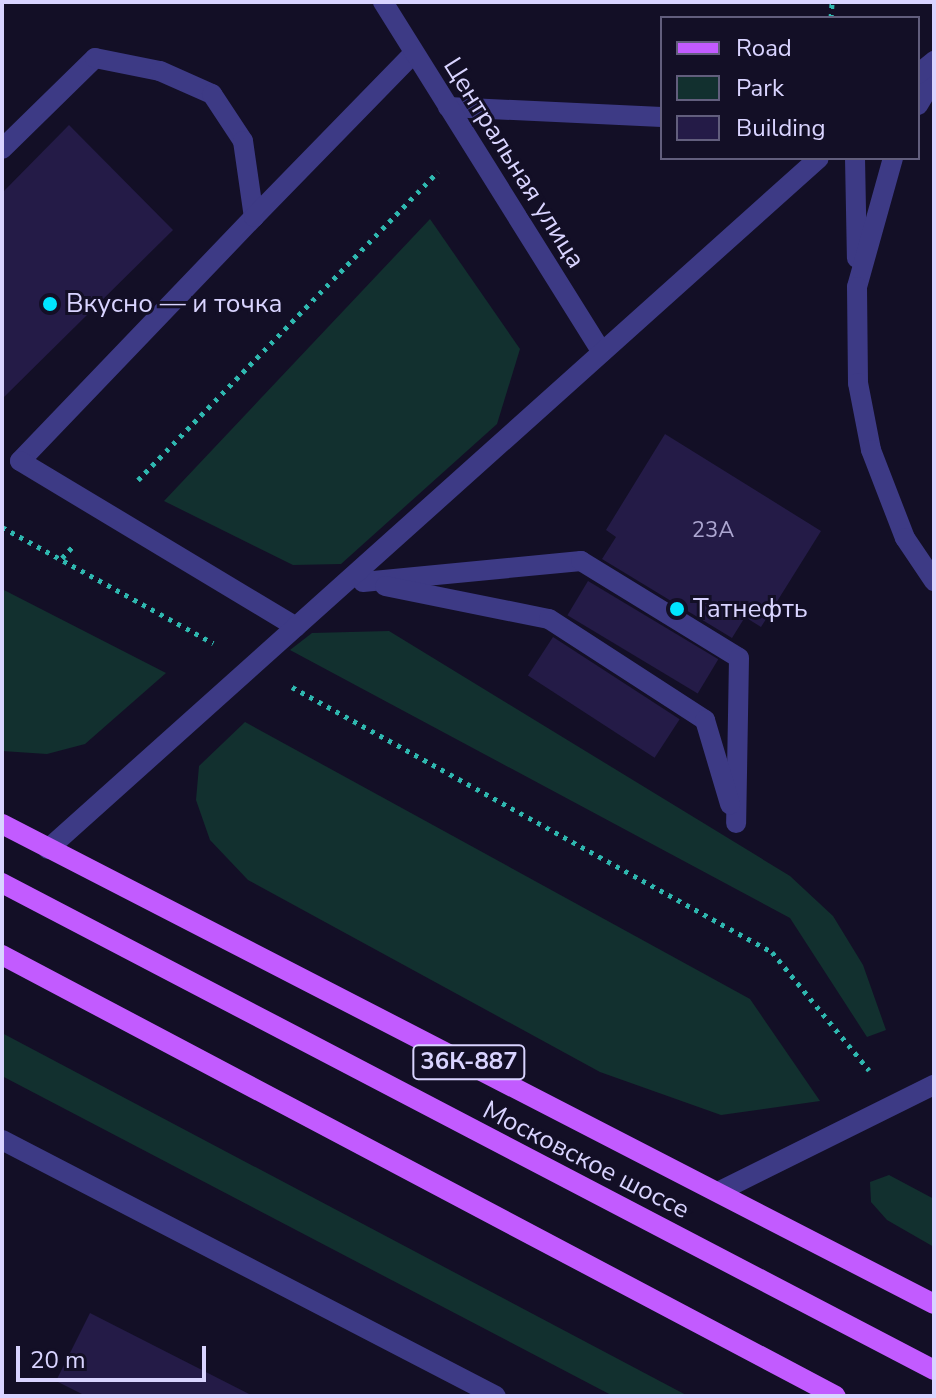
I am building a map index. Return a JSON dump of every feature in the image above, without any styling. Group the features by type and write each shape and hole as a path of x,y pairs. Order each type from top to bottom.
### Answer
{"main road":[{"name":"Московское шоссе","path":"2,824 720,1191 934,1304"},
{"name":"Московское шоссе","path":"2,883 934,1370"},
{"path":"2,955 836,1396"}],"street":[{"name":"Центральная улица","path":"383,2 602,352"},
{"path":"20,461 414,53"},
{"path":"2,149 95,58 160,71 212,94 243,141 254,217"},
{"path":"920,102 934,78"},
{"path":"448,107 660,117"},
{"path":"48,849 817,160"},
{"path":"855,160 858,383 871,450 905,538 934,581"},
{"path":"857,287 892,160"},
{"path":"2,450 296,627"},
{"path":"581,561 739,658 736,823 705,720 692,711 549,619 363,582 581,561"},
{"path":"720,1191 905,1096 934,1085"},
{"path":"2,1140 496,1396"}],"path":[{"path":"62,558 469,140"},
{"path":"2,527 772,952 850,1054 905,1096"}],"green space":[{"path":"430,219 520,349 497,424 341,564 293,565 164,501"},
{"path":"2,589 166,673 85,744 47,754 2,751"},
{"path":"389,631 790,876 833,916 863,965 886,1030 867,1037 790,918 290,650 312,633"},
{"path":"245,722 750,999 820,1101 721,1115 600,1072 248,880 210,840 196,800 199,766"},
{"path":"2,1033 688,1396 613,1396 2,1076"},
{"path":"889,1175 934,1199 934,1247 887,1220 871,1202 870,1182"}],"building":[{"name":"Вкусно — и точка","path":"69,125 173,230 2,399 2,193"},
{"path":"665,434 821,531 761,627 745,617 732,638 602,559 616,537 606,530"},
{"path":"588,581 718,659 698,694 567,615"},
{"path":"553,637 680,719 655,758 528,676"},
{"path":"90,1313 253,1396 86,1396 56,1381"}],"place":[{"name":"Вкусно — и точка","path":"50,304"},
{"name":"Татнефть","path":"677,609"}]}
